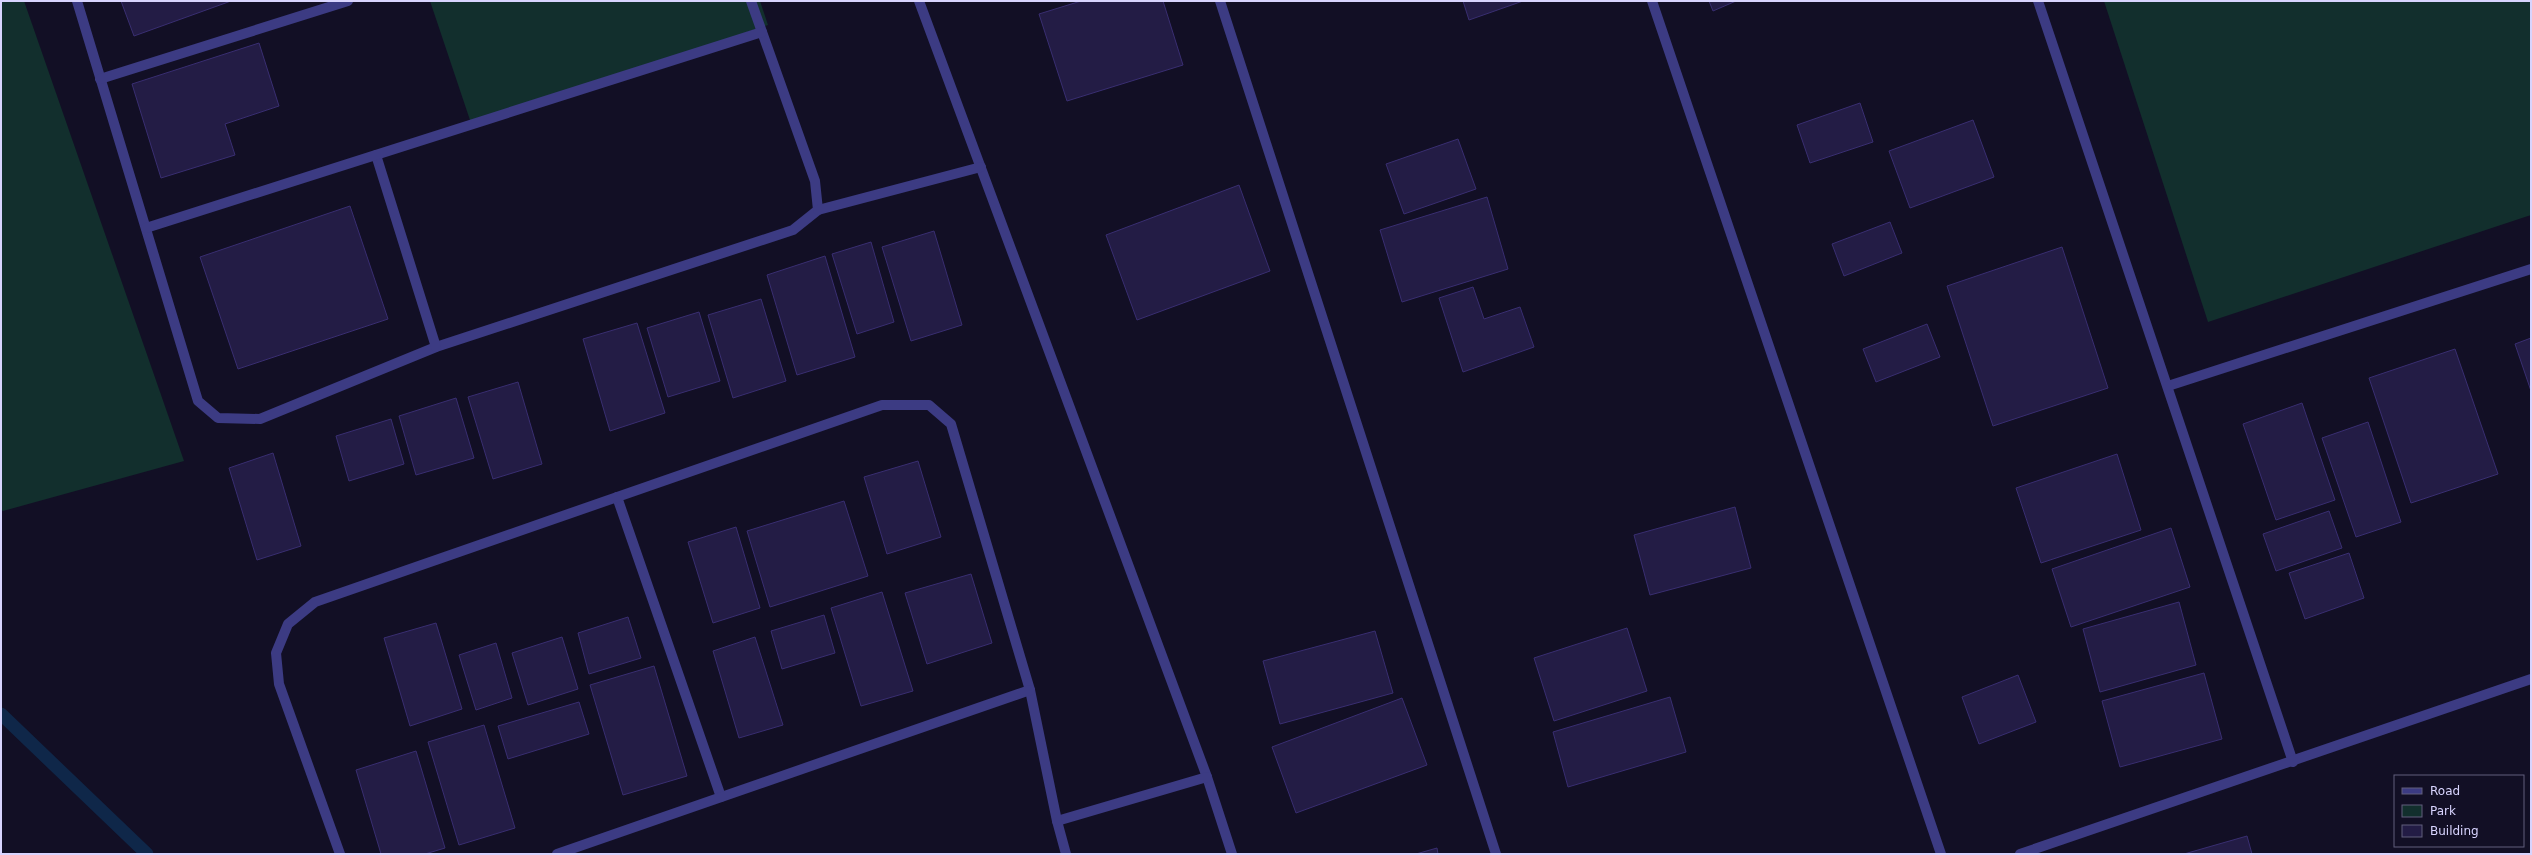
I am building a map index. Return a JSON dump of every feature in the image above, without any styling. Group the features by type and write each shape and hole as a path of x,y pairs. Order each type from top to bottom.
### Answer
{"street":[{"path":"77,1 198,401 218,418 260,419 436,347 793,230 818,210 981,167"},
{"path":"100,79 325,5 348,1"},
{"path":"751,1 815,181 818,210"},
{"path":"919,1 1207,777 1232,854"},
{"path":"1220,1 1496,854"},
{"path":"1652,1 1941,854"},
{"path":"2038,1 2293,762"},
{"path":"146,228 762,32"},
{"path":"376,155 436,347"},
{"path":"2168,386 2531,269"},
{"path":"340,854 278,684 276,653 288,624 315,602 882,405 929,405 951,424 1030,690 1057,821 1066,854"},
{"path":"617,497 721,797"},
{"path":"2020,854 2293,762 2531,679"},
{"path":"557,854 1030,690"},
{"path":"1057,821 1207,777"}],"green space":[{"path":"1,1 24,1 184,461 3,511 1,510"},
{"path":"430,1 760,1 768,25 472,126"},
{"path":"2104,1 2531,1 2531,215 2208,322"}],"building":[{"path":"121,1 231,1 134,36"},
{"path":"1081,1 1163,1 1183,65 1067,101 1039,14"},
{"path":"1463,1 1523,1 1469,20"},
{"path":"1709,1 1736,1 1713,11"},
{"path":"259,43 279,106 225,124 235,155 161,178 132,84"},
{"path":"1860,103 1873,142 1810,163 1797,125"},
{"path":"1973,120 1994,177 1910,208 1889,151"},
{"path":"1458,139 1476,189 1404,214 1386,164"},
{"path":"1239,185 1270,271 1137,320 1106,235"},
{"path":"1487,197 1508,269 1402,302 1380,230"},
{"path":"350,206 388,319 238,369 200,257"},
{"path":"1890,222 1902,253 1844,276 1832,244"},
{"path":"934,231 962,325 911,341 882,247"},
{"path":"871,242 894,322 857,334 832,254"},
{"path":"2062,247 2108,388 1993,426 1947,286"},
{"path":"825,256 855,357 797,375 767,275"},
{"path":"1473,287 1484,319 1520,307 1534,347 1463,372 1439,298"},
{"path":"761,299 786,381 733,398 708,315"},
{"path":"699,312 720,381 668,397 647,328"},
{"path":"637,323 665,413 610,431 583,339"},
{"path":"1927,324 1940,357 1876,382 1863,349"},
{"path":"2531,338 2531,391 2515,344"},
{"path":"2455,349 2498,474 2411,503 2369,378"},
{"path":"518,382 542,464 493,479 468,397"},
{"path":"456,398 474,458 416,475 399,416"},
{"path":"2302,403 2335,500 2276,520 2243,424"},
{"path":"391,419 404,464 349,481 336,436"},
{"path":"2368,422 2401,522 2356,537 2322,438"},
{"path":"273,453 301,546 257,560 229,468"},
{"path":"2117,454 2141,530 2041,563 2016,488"},
{"path":"918,461 941,537 887,554 864,477"},
{"path":"844,501 868,576 770,607 747,531"},
{"path":"1735,507 1751,568 1650,595 1634,535"},
{"path":"2329,511 2342,548 2276,571 2263,534"},
{"path":"736,527 760,608 713,623 688,542"},
{"path":"2171,528 2190,587 2071,627 2052,569"},
{"path":"2349,553 2364,598 2305,619 2289,573"},
{"path":"971,574 992,643 927,664 905,593"},
{"path":"882,592 913,691 861,706 831,608"},
{"path":"2179,602 2196,665 2100,692 2083,629"},
{"path":"824,615 835,653 782,669 771,631"},
{"path":"628,617 641,658 589,674 578,633"},
{"path":"436,623 462,709 410,726 384,638"},
{"path":"1627,628 1647,691 1554,721 1534,658"},
{"path":"1375,631 1393,693 1280,724 1263,661"},
{"path":"562,637 578,689 528,705 512,653"},
{"path":"755,637 783,725 739,738 713,651"},
{"path":"496,643 512,698 476,710 459,655"},
{"path":"654,666 687,776 623,795 590,685"},
{"path":"2204,673 2222,739 2120,767 2102,701"},
{"path":"2018,675 2036,722 1979,744 1962,697"},
{"path":"1670,697 1686,752 1568,787 1553,732"},
{"path":"1402,698 1427,765 1296,813 1272,747"},
{"path":"579,702 589,734 508,759 498,726"},
{"path":"484,725 515,828 459,845 428,742"},
{"path":"416,751 445,848 425,854 381,854 356,770"},
{"path":"2247,836 2252,854 2184,854"},
{"path":"1437,848 1438,854 1416,854"}],"waterway":[{"path":"1,714 147,854"}]}
